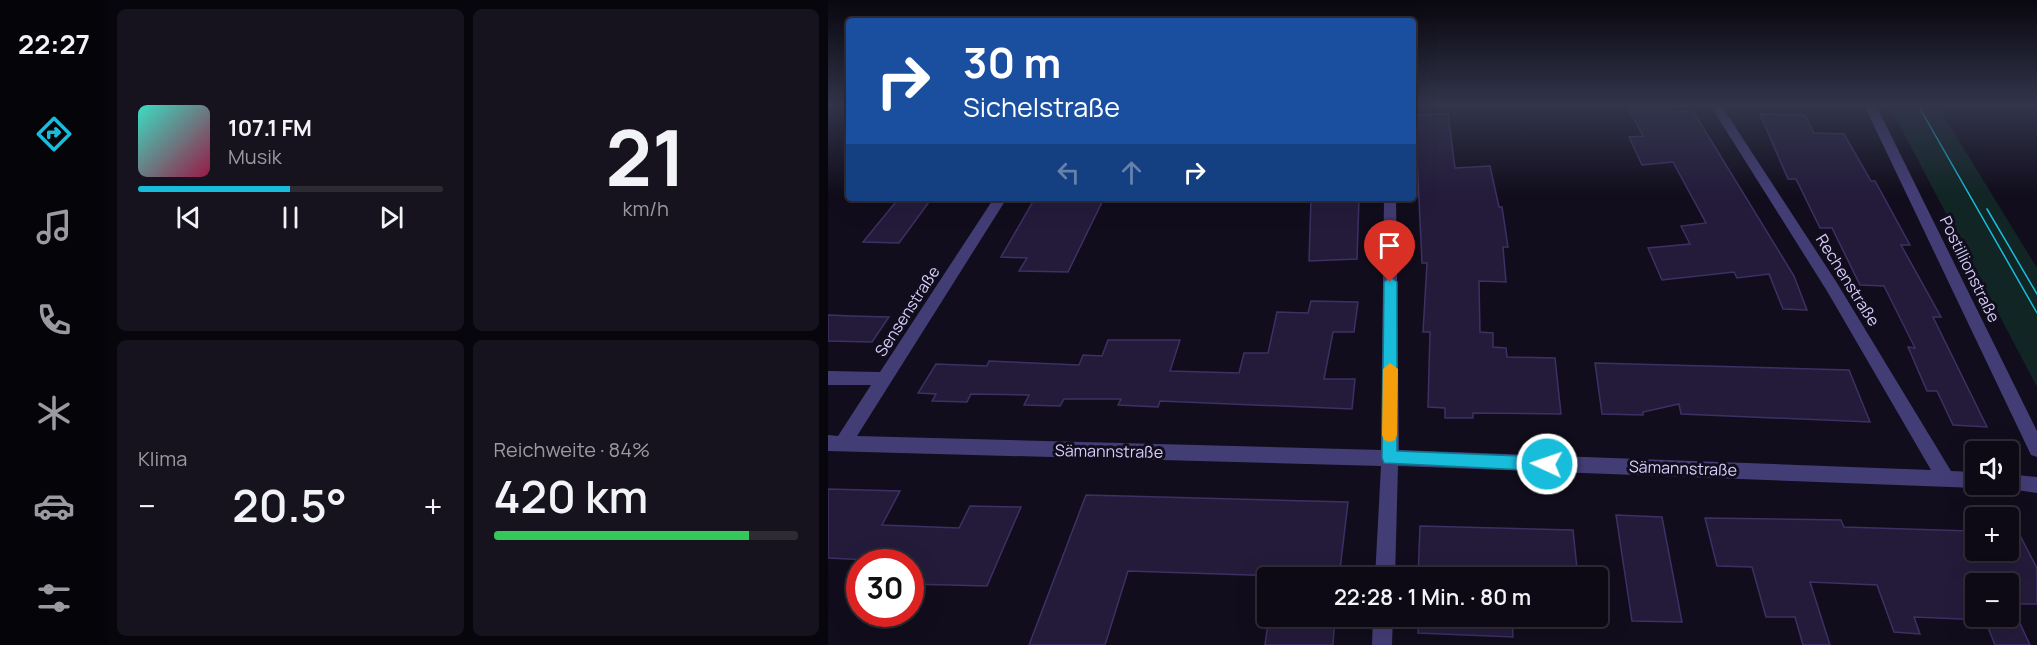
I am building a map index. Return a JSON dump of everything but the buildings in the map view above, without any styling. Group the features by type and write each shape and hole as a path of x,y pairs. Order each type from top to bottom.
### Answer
{"street":[{"name":"Rechenstraße","path":"1734,135 1832,287 1945,477"},
{"name":"Postillionstraße","path":"1885,135 2037,449"},
{"name":"Sensenstraße","path":"835,443 885,379 999,201"},
{"path":"1385,567 1390,458 1390,201"},
{"path":"828,378 885,379"},
{"name":"Sämannstraße","path":"835,443 1390,458 1965,479"},
{"path":"2019,483 2037,485"},
{"path":"1382,645 1383,627"}],"green space":[{"path":"1905,135 1955,135 2037,268 2037,387"}],"tram line":[{"path":"1935,135 2037,313"},
{"path":"1987,209 2037,294"}],"slow traffic":[{"path":"1390,369 1390,435"}],"route":[{"path":"1390,282 1390,458 1547,464"}]}
